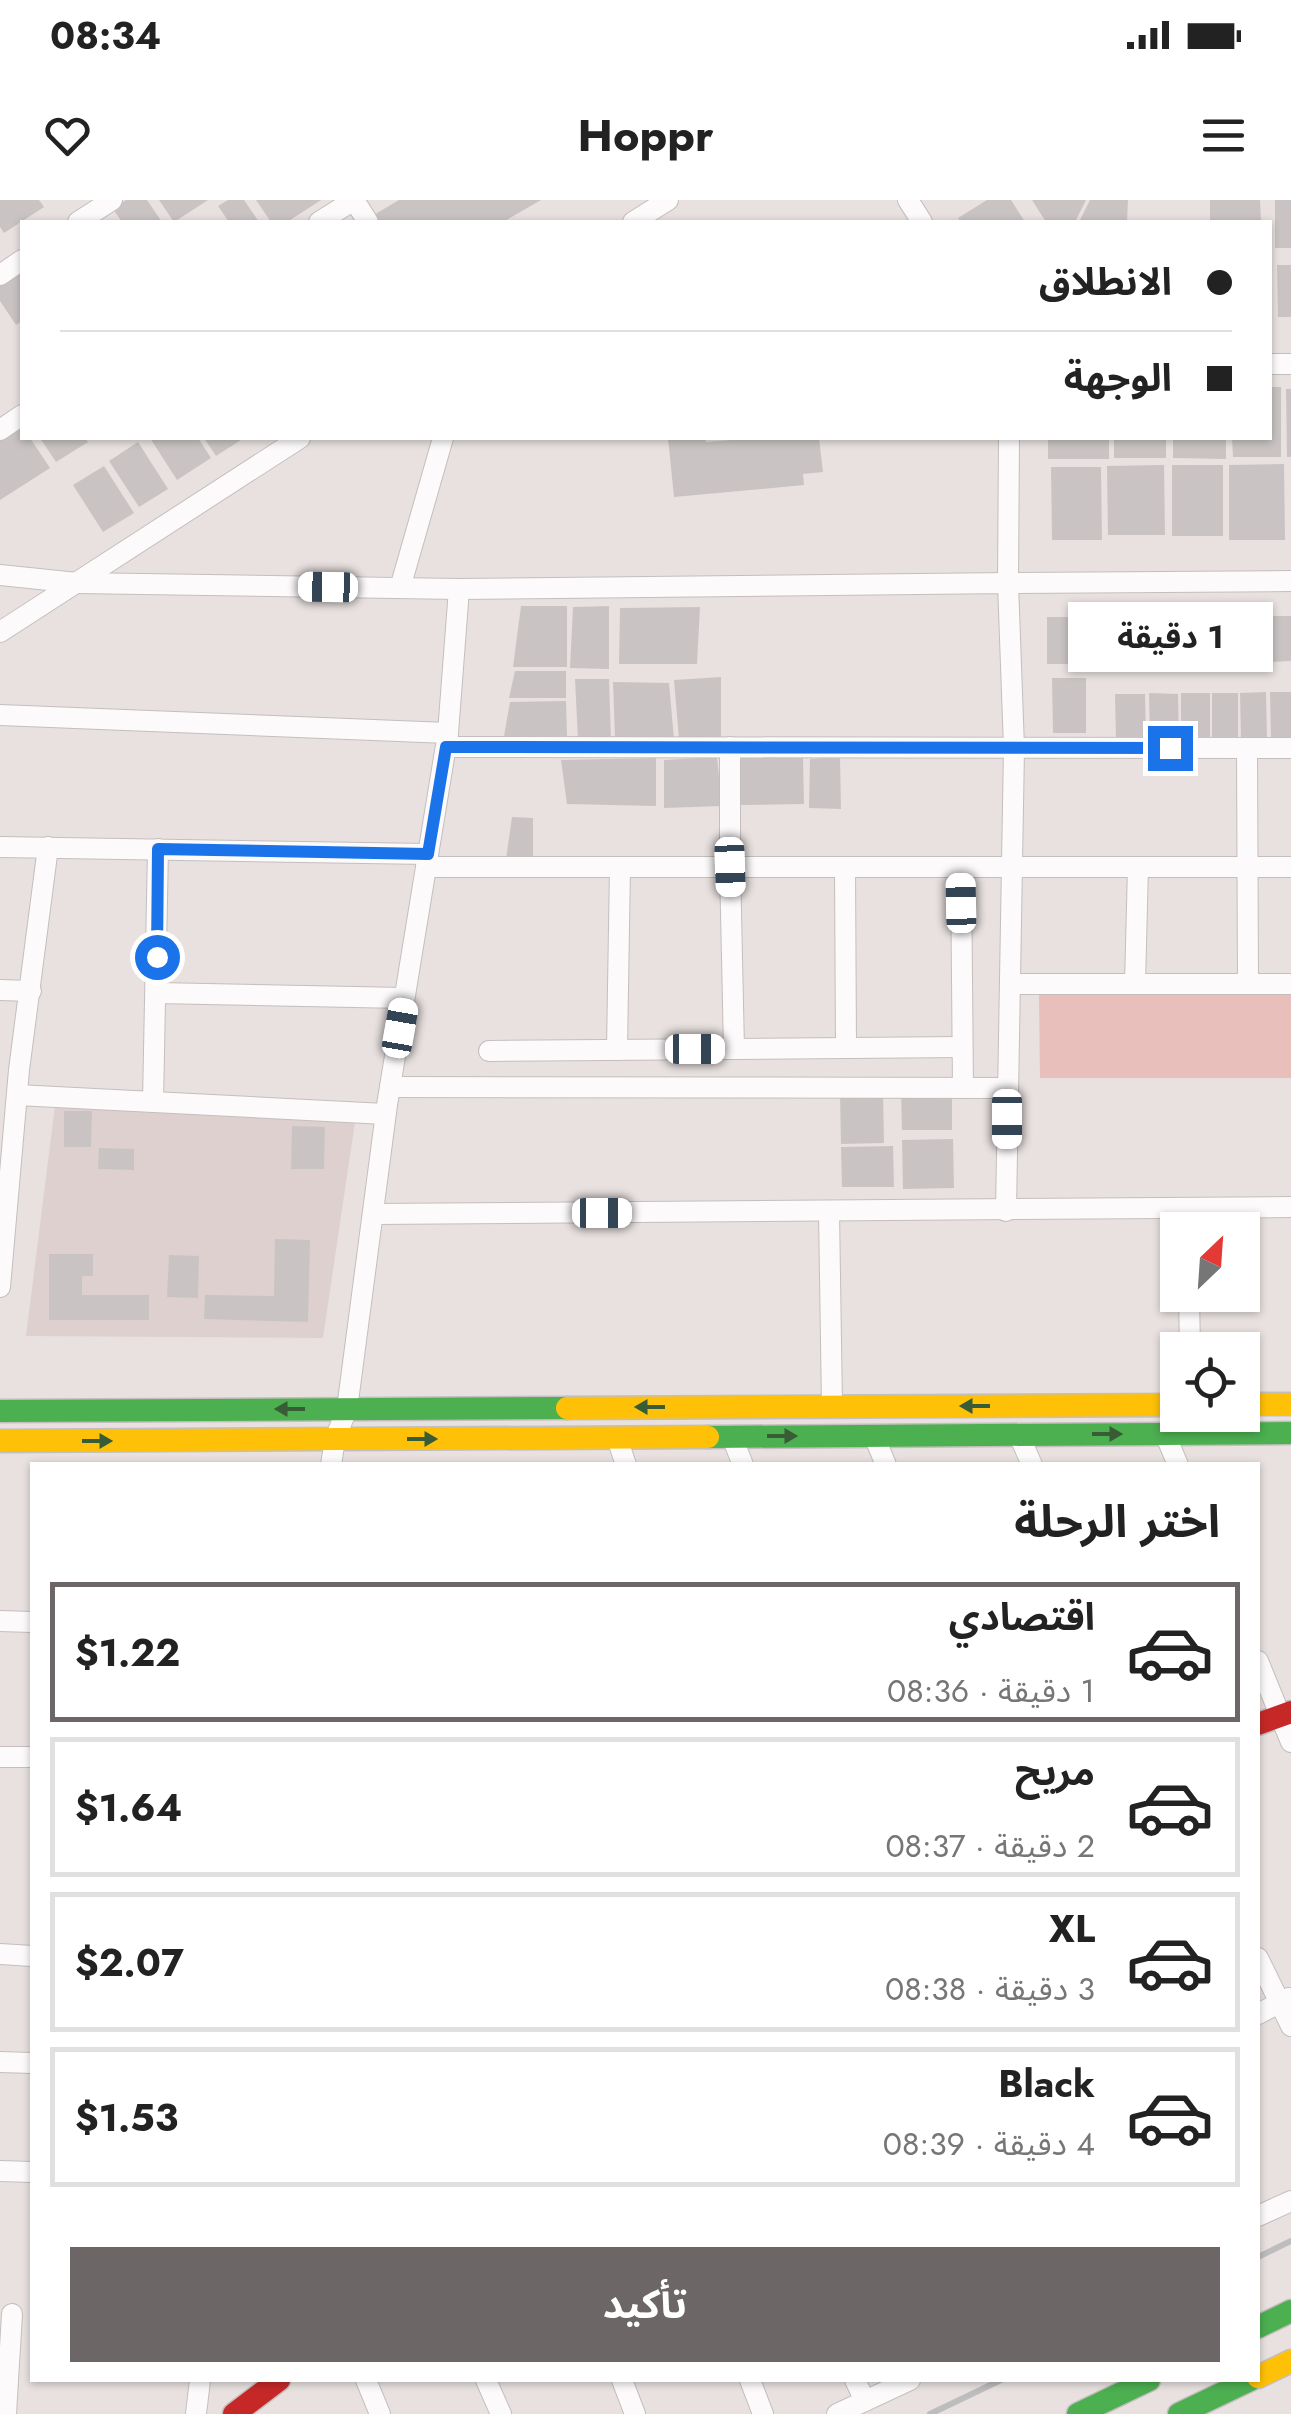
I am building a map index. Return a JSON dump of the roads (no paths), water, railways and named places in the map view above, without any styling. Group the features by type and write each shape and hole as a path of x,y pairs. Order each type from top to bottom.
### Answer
{"main road":[{"path":"1260,1404 1291,1404"},
{"path":"0,1411 1160,1405"},
{"path":"0,1442 1165,1434 1289,1439"},
{"path":"1260,1723 1286,1714"},
{"path":"1260,2327 1291,2311"},
{"path":"1260,2375 1291,2360"},
{"path":"239,2412 276,2382"},
{"path":"1078,2414 1144,2382"},
{"path":"1179,2414 1246,2382"}],"street":[{"path":"81,220 112,200"},
{"path":"322,220 354,200 367,220"},
{"path":"636,220 668,200"},
{"path":"0,632 297,440"},
{"path":"400,588 442,440"},
{"path":"1006,1210 1014,748 1008,583 1009,440"},
{"path":"0,575 77,583 459,589 1291,581"},
{"path":"331,1462 334,1439 347,1409 385,1114 447,740 459,589"},
{"path":"0,715 447,740 730,748 1291,748"},
{"path":"730,748 734,1049"},
{"path":"1247,748 1248,984"},
{"path":"0,846 620,867 1291,867"},
{"path":"0,1287 3,1212 17,1095 10,1070 31,991 48,847"},
{"path":"153,1102 158,849"},
{"path":"616,1050 620,867"},
{"path":"1135,984 1138,867"},
{"path":"845,868 846,1048"},
{"path":"961,868 963,1088"},
{"path":"1010,984 1291,984"},
{"path":"0,990 31,991"},
{"path":"156,993 404,998"},
{"path":"489,1051 962,1047"},
{"path":"390,1088 1007,1088"},
{"path":"17,1095 385,1114"},
{"path":"374,1214 1291,1207"},
{"path":"1187,1208 1187,1212"},
{"path":"829,1212 832,1406"},
{"path":"1165,1434 1177,1462"},
{"path":"1019,1435 1031,1462"},
{"path":"874,1436 885,1462"},
{"path":"732,1437 742,1462"},
{"path":"617,1438 625,1462"},
{"path":"0,1621 30,1622"},
{"path":"1260,1665 1286,1714 1291,1742"},
{"path":"0,1757 30,1757"},
{"path":"0,1954 30,1956"},
{"path":"1260,1961 1285,2000 1291,2026"},
{"path":"1260,2013 1285,2000"},
{"path":"0,2062 30,2064"},
{"path":"0,2170 30,2172"},
{"path":"1260,2215 1291,2200"},
{"path":"6,2414 15,2314"},
{"path":"196,2414 200,2382"},
{"path":"367,2382 380,2414"},
{"path":"487,2382 501,2414"},
{"path":"623,2382 635,2414"},
{"path":"751,2382 763,2414"},
{"path":"856,2382 865,2401"},
{"path":"837,2414 906,2382"}],"railway":[{"path":"1260,2256 1291,2241"},
{"path":"930,2414 997,2382"}]}
